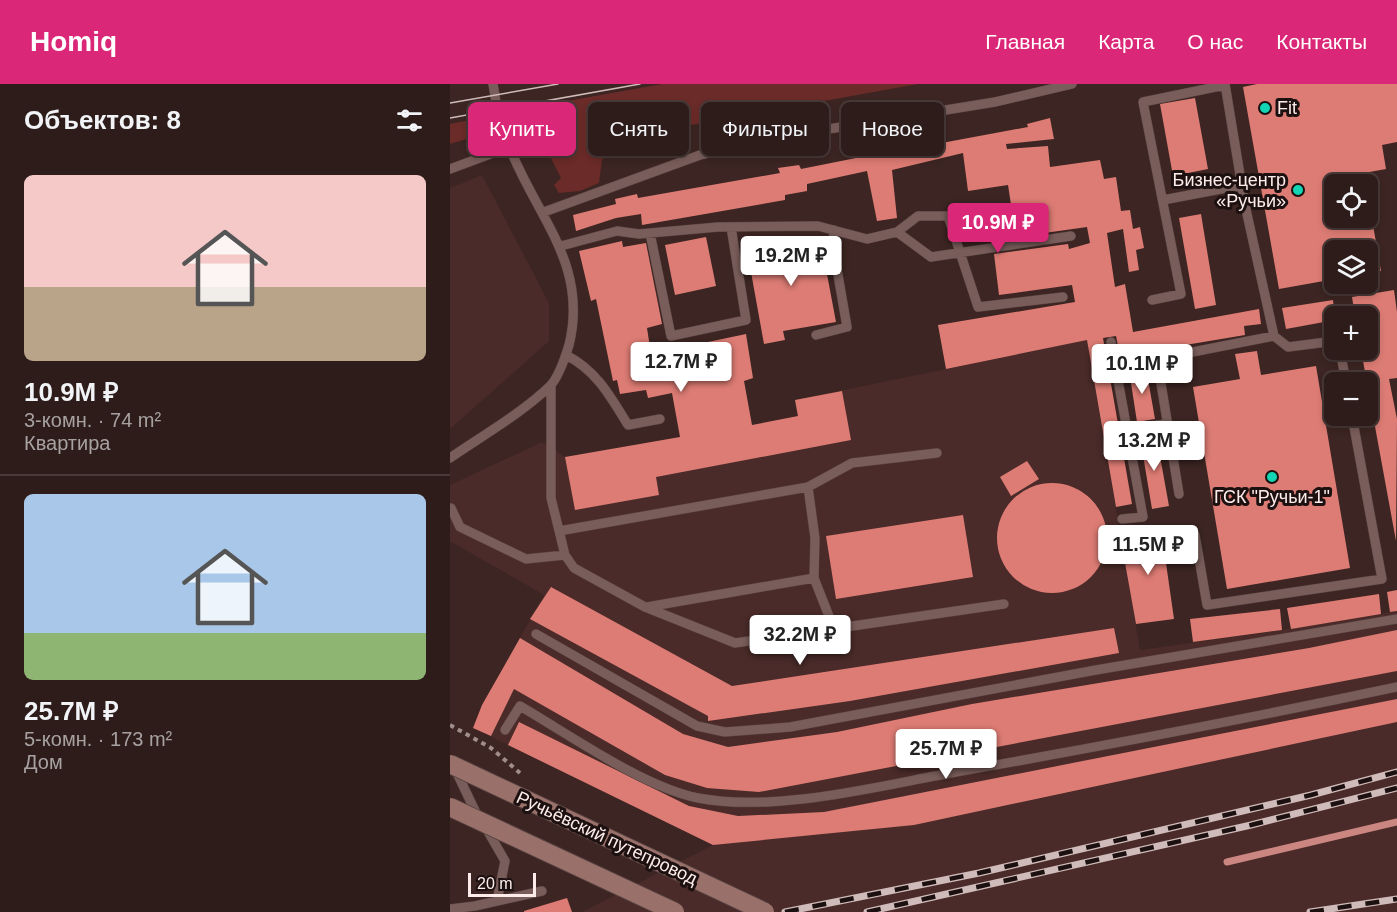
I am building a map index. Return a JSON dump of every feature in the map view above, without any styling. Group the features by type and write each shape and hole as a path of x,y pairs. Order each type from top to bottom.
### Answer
{"main road":[{"name":"Ручьёвский путепровод","path":"450,764 765,912"},
{"path":"450,807 675,912"}],"lane":[{"path":"494,84 497,102"},
{"path":"544,212 700,155 778,137 995,102 1072,84"},
{"path":"1152,300 1181,294 1143,102 1225,85 1242,185 1274,336 1288,347 1324,342"},
{"path":"450,170 486,156"},
{"path":"514,156 561,246 573,300 574,323 566,355 552,385 551,498 565,555 574,568 645,607 735,643 1004,604"},
{"path":"1163,200 1242,185"},
{"path":"561,246 617,231 650,233 731,227 818,226 867,239 897,232 918,216 948,216 978,307 1063,297"},
{"path":"650,233 671,336 746,320 731,227"},
{"path":"816,335 847,327 833,246 834,230"},
{"path":"897,232 931,257 1071,236"},
{"path":"1116,364 1157,359 1274,336"},
{"path":"1111,342 1143,517 1122,519"},
{"path":"566,355 584,364 598,378 628,425 660,419"},
{"path":"1157,359 1179,494"},
{"path":"450,458 552,385"},
{"path":"1127,431 1168,423"},
{"path":"1195,535 1207,605 1382,579 1354,426"},
{"path":"559,531 808,487 852,463 938,453"},
{"path":"808,487 815,538 814,578 834,629"},
{"path":"451,508 460,527 526,559 565,555"},
{"path":"645,607 814,578"},
{"path":"536,634 697,726 725,732 790,727 1096,670 1397,619"},
{"path":"505,730 520,706 659,786 698,798 759,803 845,792 1017,762 1397,687"},
{"path":"450,757 472,809 498,845 505,861 497,901"},
{"path":"450,909 542,891"}],"shaded area":[{"path":"662,84 918,84 818,102 701,102 701,123 689,126 689,102 588,102 588,156 610,156 602,159 599,183 580,191 559,193 554,185 561,178 550,156 576,156 576,102 562,102"},
{"path":"468,121 468,138 450,144 450,124"},
{"path":"482,175 549,303 549,341 450,429 450,188"},
{"path":"1087,340 1140,650 1397,611 1397,912 582,912 713,845 473,728 482,705 544,595 450,541 450,485 542,442 565,457 797,417 795,400"}],"building":[{"name":"Бизнес-центр «Ручьи»","path":"1257,84 1397,84 1397,142 1382,145 1386,169 1364,174 1324,174 1324,228 1374,228 1376,240 1324,240 1324,281 1279,289 1243,87"},
{"path":"1195,98 1208,169 1173,176 1160,104"},
{"path":"1050,118 1054,139 1006,144 1007,149 1048,146 1050,167 1100,160 1104,179 1116,177 1121,211 1130,210 1133,229 1140,227 1144,248 1136,250 1139,270 1129,272 1123,229 1107,233 1115,287 1125,284 1133,332 1259,309 1261,324 1244,326 1245,335 1120,356 1116,336 1103,338 1132,504 1116,507 1087,340 946,369 938,325 1075,302 1072,285 999,295 994,254 1068,244 1069,249 1090,243 1087,227 1016,237 1008,185 968,191 963,153 892,170 897,218 877,221 867,171 807,184 807,191 785,195 785,200 642,225 641,214 616,218 576,231 573,215 616,204 615,199 637,194 638,198 780,173 778,168 799,165 801,169 866,156 944,156 944,143 1028,127 1027,124"},
{"path":"1201,214 1216,305 1195,309 1179,218"},
{"path":"706,237 716,286 675,295 665,245"},
{"path":"820,237 836,322 783,331 785,340 764,344 747,250"},
{"path":"622,241 623,247 646,243 662,324 647,328 651,354 746,334 753,378 744,381 752,425 798,416 795,400 842,391 851,440 656,477 659,495 575,510 565,457 680,437 672,393 648,398 646,390 620,394 617,380 613,381 596,299 591,301 579,251"},
{"name":"Бизнес-центр «Ручьи»","path":"1378,254 1381,271 1378,271"},
{"path":"1394,290 1397,312 1397,378 1389,379 1397,419 1396,541 1375,426 1378,426 1378,372 1365,372 1363,360 1378,360 1378,306 1353,306 1352,297"},
{"path":"1333,300 1334,306 1324,306 1324,322 1286,329 1282,308"},
{"name":"ГСК \"Ручьи-1\"","path":"1257,351 1261,375 1316,366 1324,426 1326,426 1350,568 1227,589 1193,387 1240,379 1235,354"},
{"path":"1146,368 1155,419 1137,422 1129,370"},
{"path":"1156,434 1169,506 1152,509 1140,437"},
{"path":"1027,461 1039,479 1011,496 1000,477"},
{"path":"1052,483 1073,487 1091,499 1103,517 1107,538 1103,559 1091,577 1073,589 1052,593 1031,589 1013,577 1001,559 997,538 1001,517 1013,499 1031,487"},
{"path":"963,515 973,577 836,599 826,536"},
{"path":"1161,528 1174,619 1136,624 1120,535"},
{"path":"551,587 732,686 1114,628 1119,653 850,701 708,721 708,716 530,619"},
{"path":"1397,590 1397,611 1390,612 1387,592"},
{"path":"1379,594 1381,614 1291,629 1287,608"},
{"path":"1280,609 1282,630 1193,642 1190,619"},
{"path":"1397,630 1397,671 759,792 707,788 665,775 514,689 491,736 473,728 482,705 520,638 683,734 728,747 837,732 972,704 1309,648"},
{"path":"1397,699 1397,722 914,825 713,845 508,745 519,722 689,806 738,816 824,812"},
{"path":"567,898 572,912 524,912 524,911"}],"waterway":[{"path":"1227,862 1397,822"}],"tram line":[{"path":"450,103 558,84"},
{"path":"450,118 640,84"}],"railway":[{"path":"785,912 979,873 1311,795 1397,772"},
{"path":"867,912 1251,825 1397,788"},
{"path":"1310,912 1397,899"}],"place":[{"name":"Fit","path":"1265,108"},
{"name":"Бизнес-центр «Ручьи»","path":"1298,190"},
{"name":"ГСК \"Ручьи-1\"","path":"1272,477"}]}
